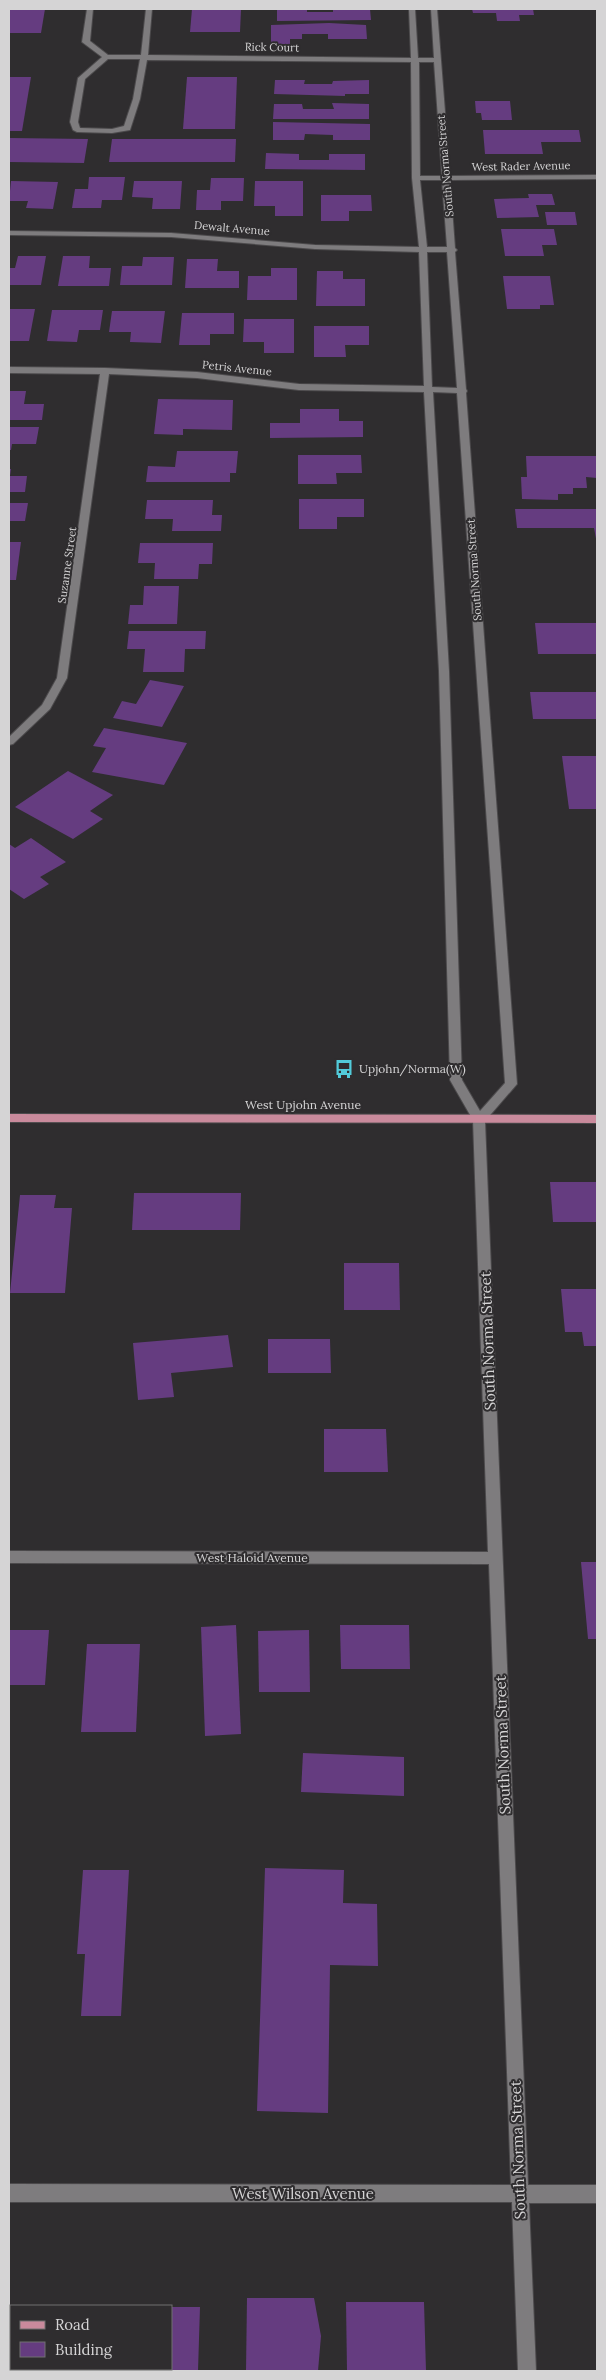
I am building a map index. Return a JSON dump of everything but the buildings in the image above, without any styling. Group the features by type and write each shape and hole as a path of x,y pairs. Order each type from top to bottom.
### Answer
{"main road":[{"name":"West Upjohn Avenue","path":"9,1118 597,1119"}],"street":[{"path":"90,9 86,42 106,57 82,78 74,122 77,130 112,131 126,128 136,104 145,58 149,9"},
{"name":"South Norma Street","path":"412,9 415,60 416,178 423,248 428,388 444,671 456,1080 479,1120 527,2371"},
{"name":"South Norma Street","path":"434,9 445,178 463,391 511,1084 479,1120"},
{"name":"Rick Court","path":"106,57 437,60"},
{"name":"West Rader Avenue","path":"416,178 597,177"},
{"name":"Dewalt Avenue","path":"9,233 171,235 315,247 452,250"},
{"name":"Petris Avenue","path":"9,370 105,371 197,375 300,387 428,388 463,391"},
{"name":"Suzanne Street","path":"10,738 46,707 62,678 105,371"},
{"name":"West Haloid Avenue","path":"9,1557 496,1558"},
{"name":"West Wilson Avenue","path":"9,2193 597,2194"}],"place":[{"name":"Upjohn/Norma(W)","path":"344,1069"}]}
